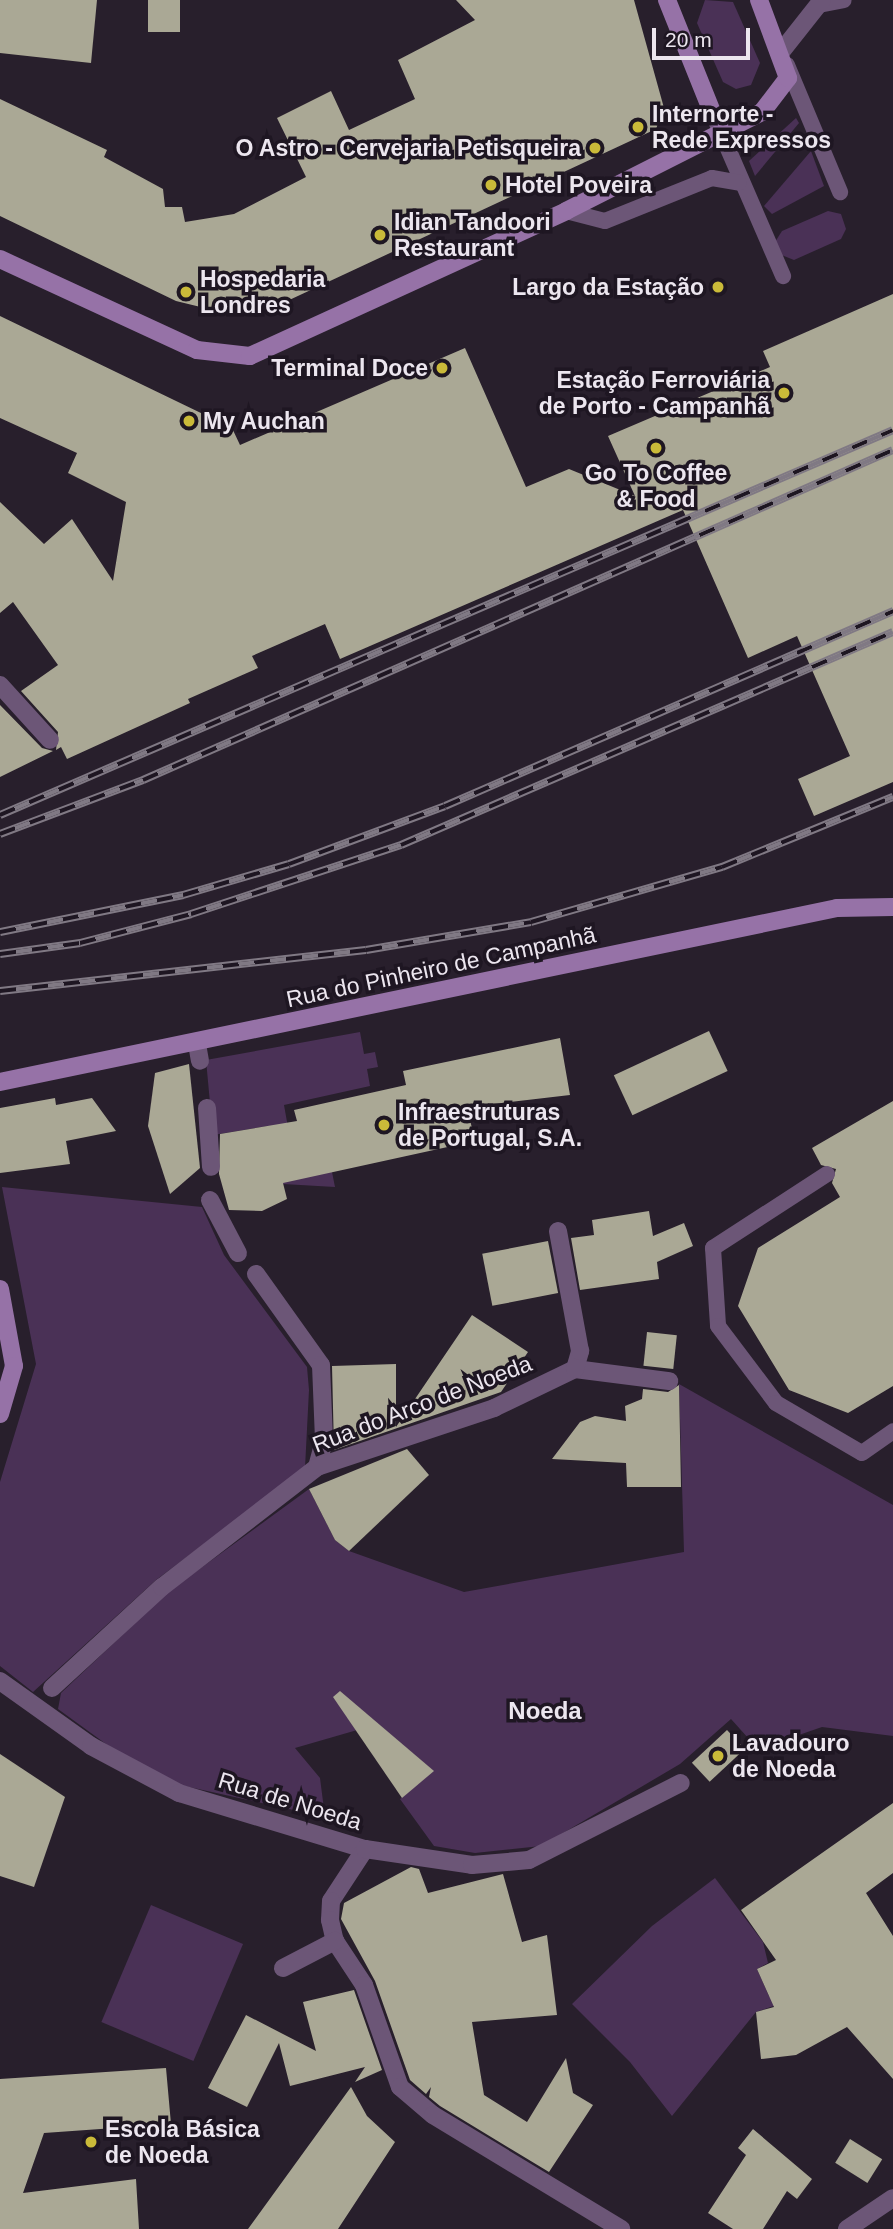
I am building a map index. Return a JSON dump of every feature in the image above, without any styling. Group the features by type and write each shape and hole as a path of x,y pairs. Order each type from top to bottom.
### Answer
{"street":[{"path":"0,259 197,350 250,356 566,211 780,95 788,78 783,56 759,0"},
{"path":"668,2 723,125"},
{"path":"783,56 820,2"},
{"path":"0,685 50,740"},
{"name":"Rua do Pinheiro de Campanhã","path":"0,1082 199,1053 837,908 893,906"},
{"path":"207,1108 211,1167"},
{"path":"209,1200 238,1253"},
{"path":"558,1231 580,1351 575,1369 669,1381"},
{"path":"256,1274 321,1365 324,1441 317,1467"},
{"path":"0,1289 14,1366 0,1414"},
{"name":"Rua do Arco de Noeda","path":"43,1696 162,1587 317,1467 494,1408 575,1369"},
{"name":"Rua de Noeda","path":"0,1681 43,1696 91,1746 180,1793 365,1849 331,1901 335,1941 364,1985 393,2075 415,2103 621,2229"},
{"path":"365,1849 472,1865 529,1860 681,1783"},
{"path":"283,1968 335,1941"},
{"path":"847,2229 893,2198"}],"lane":[{"path":"820,2 844,0"},
{"path":"783,56 840,192"},
{"path":"723,125 739,183 783,276"},
{"path":"566,211 605,221 712,178 739,183"},
{"path":"827,1174 713,1248 718,1326 776,1403 862,1453 893,1431"}],"shaded area":[{"path":"705,0 733,2 760,63 751,85 736,89 723,82 697,23"},
{"path":"796,118 799,123 755,176 749,161"},
{"path":"811,151 824,186 772,214 764,206"},
{"path":"828,211 841,214 846,229 841,239 794,260 779,254 775,242 782,231"},
{"path":"360,1032 364,1054 375,1052 378,1067 367,1069 370,1086 284,1105 289,1133 332,1172 335,1187 283,1184 268,1126 213,1135 206,1060"},
{"path":"2,1187 202,1207 224,1255 307,1367 309,1390 305,1468 156,1580 33,1692 0,1666 0,1482 36,1364"},
{"path":"679,1384 893,1505 893,1736 822,1727 758,1749 731,1719 680,1764 541,1846 475,1853 434,1846 400,1799 433,1771 378,1724 295,1748 320,1778 325,1817 180,1785 117,1752 58,1709 61,1693 168,1592 309,1489 335,1540 349,1551 464,1592 684,1552"},
{"path":"715,1878 763,1942 768,1963 757,1969 769,1996 785,2002 756,2012 672,2116 630,2062 572,2004 652,1926"},
{"path":"151,1905 243,1944 193,2061 101,2022"}],"building":[{"path":"0,0 97,0 91,63 0,53"},
{"path":"148,0 180,0 180,32 148,32"},
{"path":"456,0 634,0 664,108 656,129 285,302 249,310 221,312 176,301 0,216 0,99 107,150 104,157 163,189 165,207 182,207 185,222 234,214 306,177 277,118 331,91 349,130 415,99 398,60 475,20"},
{"path":"893,294 893,782 814,816 798,779 850,756 797,636 748,658 683,510 340,659 325,624 252,656 258,668 188,699 190,703 67,759 61,747 56,750 58,732 21,691 58,665 13,602 0,613 0,502 44,544 72,519 113,581 126,502 68,473 77,453 0,418 0,316 232,428 240,445 465,348 526,487 569,469 635,496 608,436 770,367 763,351"},
{"path":"0,705 42,748 53,751 0,777"},
{"path":"709,1031 728,1071 632,1115 614,1075"},
{"path":"560,1038 570,1095 467,1107 475,1141 283,1183 287,1199 262,1211 229,1210 219,1174 220,1134 297,1121 294,1110 406,1085 403,1071"},
{"path":"189,1064 200,1168 170,1194 148,1126 155,1073"},
{"path":"55,1098 56,1105 92,1098 116,1131 66,1141 70,1164 0,1173 0,1108"},
{"path":"893,1101 893,1386 848,1413 789,1390 738,1306 758,1248 840,1197 832,1183 836,1169 821,1165 812,1148"},
{"path":"649,1211 653,1236 684,1223 693,1246 657,1262 659,1279 580,1290 571,1238 594,1235 592,1220"},
{"path":"548,1241 558,1293 492,1306 482,1254"},
{"path":"472,1315 528,1352 501,1392 334,1450 332,1366 396,1364 396,1427"},
{"path":"647,1332 677,1335 673,1369 643,1366"},
{"path":"679,1385 681,1487 627,1487 626,1463 552,1459 580,1422 595,1416 626,1421 625,1406 642,1399 643,1389 668,1392"},
{"path":"407,1449 429,1475 349,1551 335,1540 309,1489"},
{"path":"340,1691 434,1771 402,1798 333,1697"},
{"name":"Lavadouro de Noeda","path":"727,1730 745,1749 710,1782 692,1763"},
{"path":"0,1754 65,1797 34,1887 0,1876"},
{"path":"893,1803 893,1873 866,1893 893,1936 893,2079 847,2027 796,2055 761,2059 756,2012 774,2007 757,1969 776,1960 741,1910"},
{"path":"411,1867 419,1869 428,1893 503,1874 522,1942 547,1935 557,2015 472,2022 484,2095 527,2122 566,2058 573,2093 593,2105 549,2172 440,2106 429,2097 431,2087 426,2094 410,2080 375,1981 341,1919 344,1903"},
{"path":"354,1990 382,2070 355,2082 365,2067 290,2086 279,2043 247,2107 208,2088 246,2015 316,2051 303,2002"},
{"path":"166,2068 171,2124 44,2133 23,2193 136,2179 139,2229 0,2229 0,2079"},
{"path":"351,2087 367,2116 395,2142 338,2229 248,2229"},
{"path":"753,2129 812,2179 797,2199 787,2191 763,2229 733,2229 708,2213 746,2155 738,2148"},
{"path":"850,2139 882,2159 867,2183 835,2163"}],"railway":[{"path":"0,815 893,430"},
{"path":"0,834 143,780 893,450"},
{"path":"0,932 183,895 289,864 445,806 893,611"},
{"path":"0,954 80,943 191,914 401,845 893,632"},
{"path":"0,991 366,950 531,922 722,867 893,797"}],"place":[{"name":"Internorte - Rede Expressos","path":"638,127"},
{"name":"O Astro - Cervejaria Petisqueira","path":"595,148"},
{"name":"Hotel Poveira","path":"491,185"},
{"name":"Idian Tandoori Restaurant","path":"380,235"},
{"name":"Largo da Estação","path":"718,287"},
{"name":"Hospedaria Londres","path":"186,292"},
{"name":"Terminal Doce","path":"442,368"},
{"name":"Estação Ferroviária de Porto - Campanhã","path":"784,393"},
{"name":"My Auchan","path":"189,421"},
{"name":"Go To Coffee & Food","path":"656,448"},
{"name":"Infraestruturas de Portugal, S.A.","path":"384,1125"},
{"name":"Lavadouro de Noeda","path":"718,1756"},
{"name":"Escola Básica de Noeda","path":"91,2142"}],"district":[{"name":"Noeda","path":"545,1711"}]}
